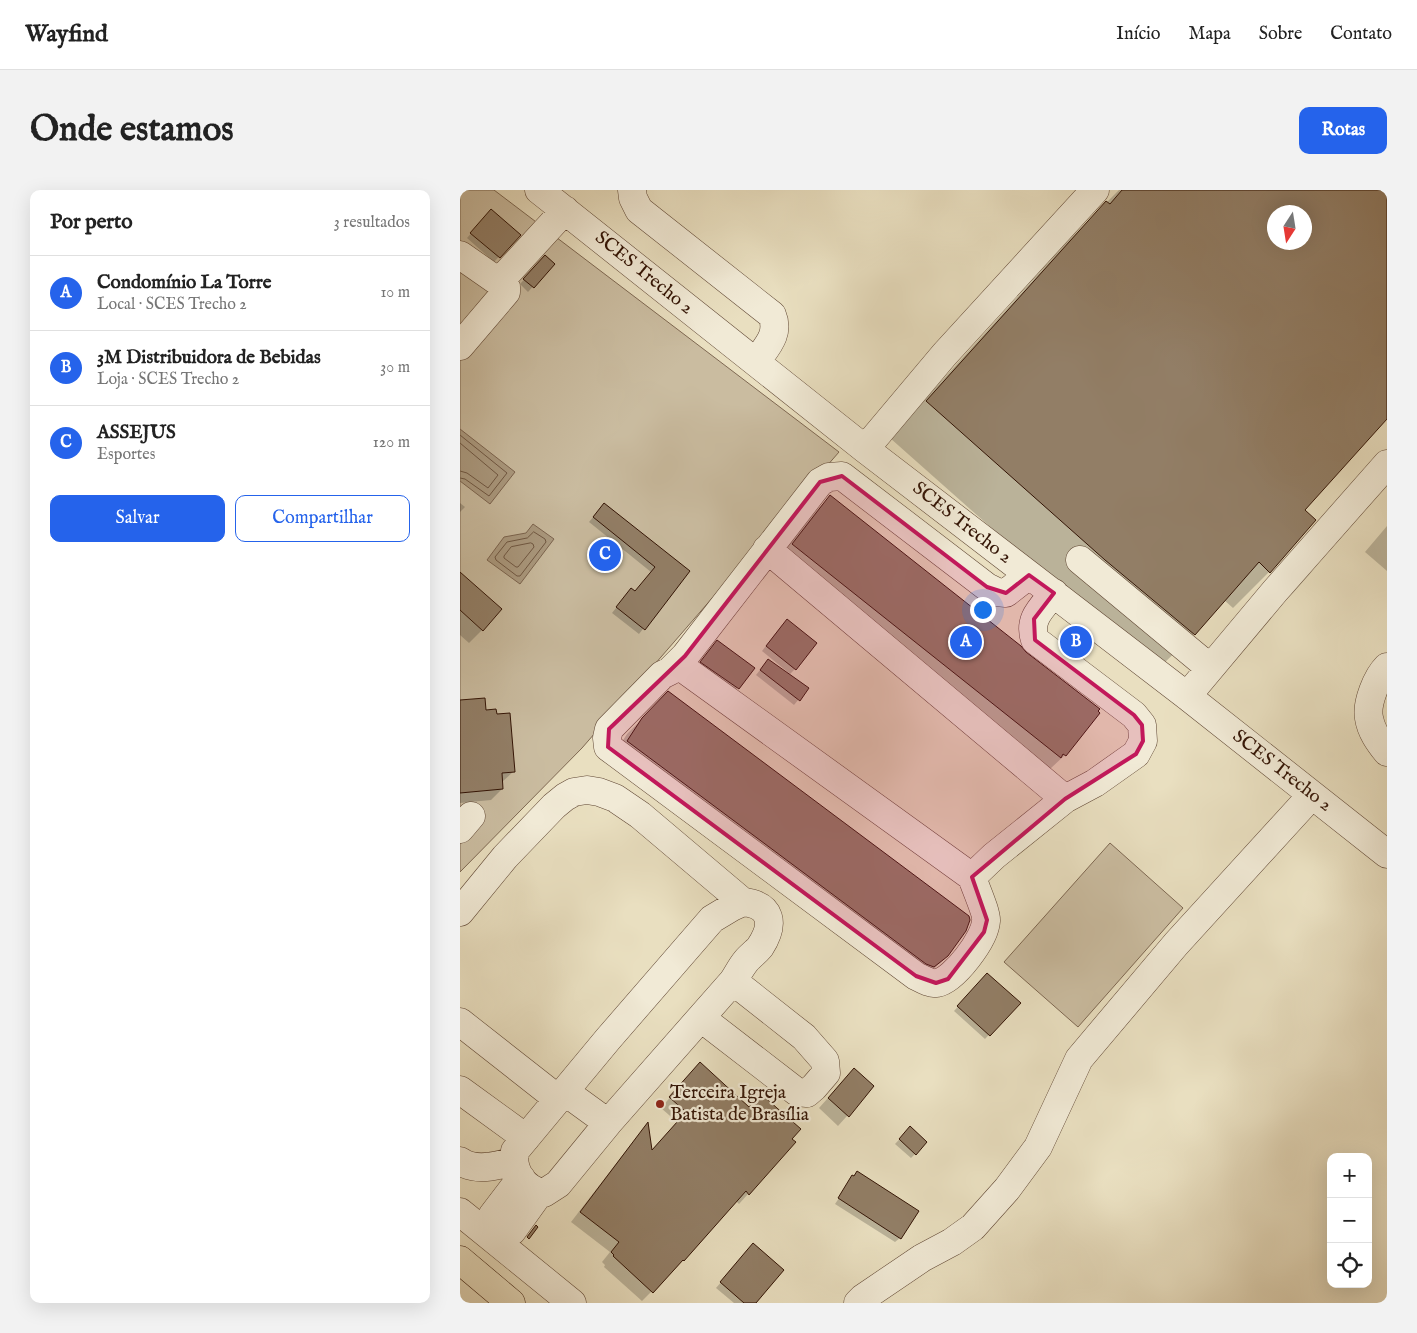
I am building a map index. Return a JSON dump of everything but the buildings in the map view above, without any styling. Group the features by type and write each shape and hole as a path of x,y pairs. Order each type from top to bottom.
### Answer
{"highway":[{"path":"460,1260 511,1303"}],"street":[{"name":"SCES Trecho 2","path":"540,190 865,449 1187,696 1387,854"},
{"path":"632,190 632,198 638,210 772,315 776,324 775,333 756,362"},
{"path":"865,449 951,348 1095,190"},
{"path":"499,282 566,210"},
{"path":"460,255 506,287 503,298 460,346"},
{"path":"1187,696 1387,464"},
{"path":"677,664 972,877 987,920 984,932 978,944 948,979 936,983 924,980 608,747 606,738 609,729 662,675 677,664 820,482 829,477 842,476 987,587 997,592 1006,593 1030,575"},
{"path":"767,549 1064,799"},
{"path":"1080,560 1210,668"},
{"path":"972,877 994,856 1064,799 1096,783 1124,764 1136,754 1143,740 1142,725 1134,715 1035,640 1032,630 1034,619 1054,594"},
{"path":"1387,667 1372,694 1369,717 1377,739 1387,752"},
{"path":"460,912 505,857 554,806 574,792 587,790 615,798 640,815 743,902"},
{"path":"858,1303 916,1262 952,1242 973,1227 1007,1189 1038,1147 1079,1059 1176,944 1312,795"},
{"path":"460,1090 525,1167 544,1193 558,1184 608,1123 733,981 746,961 759,948 767,933 770,920 764,909 754,903 743,902 732,906 712,919 561,1095 525,1167 483,1220"},
{"path":"701,1018 797,1092 808,1093 814,1088 826,1073 825,1061 804,1037 733,981"},
{"path":"460,1022 561,1095 608,1123"},
{"path":"460,1161 465,1165 491,1168 525,1167"},
{"path":"483,1220 567,1299"},
{"path":"483,1220 555,1267 567,1299"}],"highlighted area":[{"path":"842,476 987,587 1006,593 1029,575 1054,593 1034,619 1035,640 1134,715 1142,725 1143,741 1136,754 1065,799 972,877 987,920 984,932 948,979 936,983 916,976 608,747 609,729 685,656 820,482"}],"shaded area":[{"path":"460,190 494,190 839,452 582,748 460,872"},
{"path":"1110,843 1183,908 1078,1027 1004,962"}],"water":[{"path":"460,429 515,472 490,504 460,481"},
{"path":"533,524 554,539 520,584 487,560 504,537 526,533"}],"place":[{"name":"ASSEJUS","path":"605,555"},
{"name":"Condomínio La Torre","path":"966,642"},
{"name":"3M Distribuidora de Bebidas","path":"1076,642"},
{"name":"Terceira Igreja Batista de Brasília","path":"660,1104"}]}
